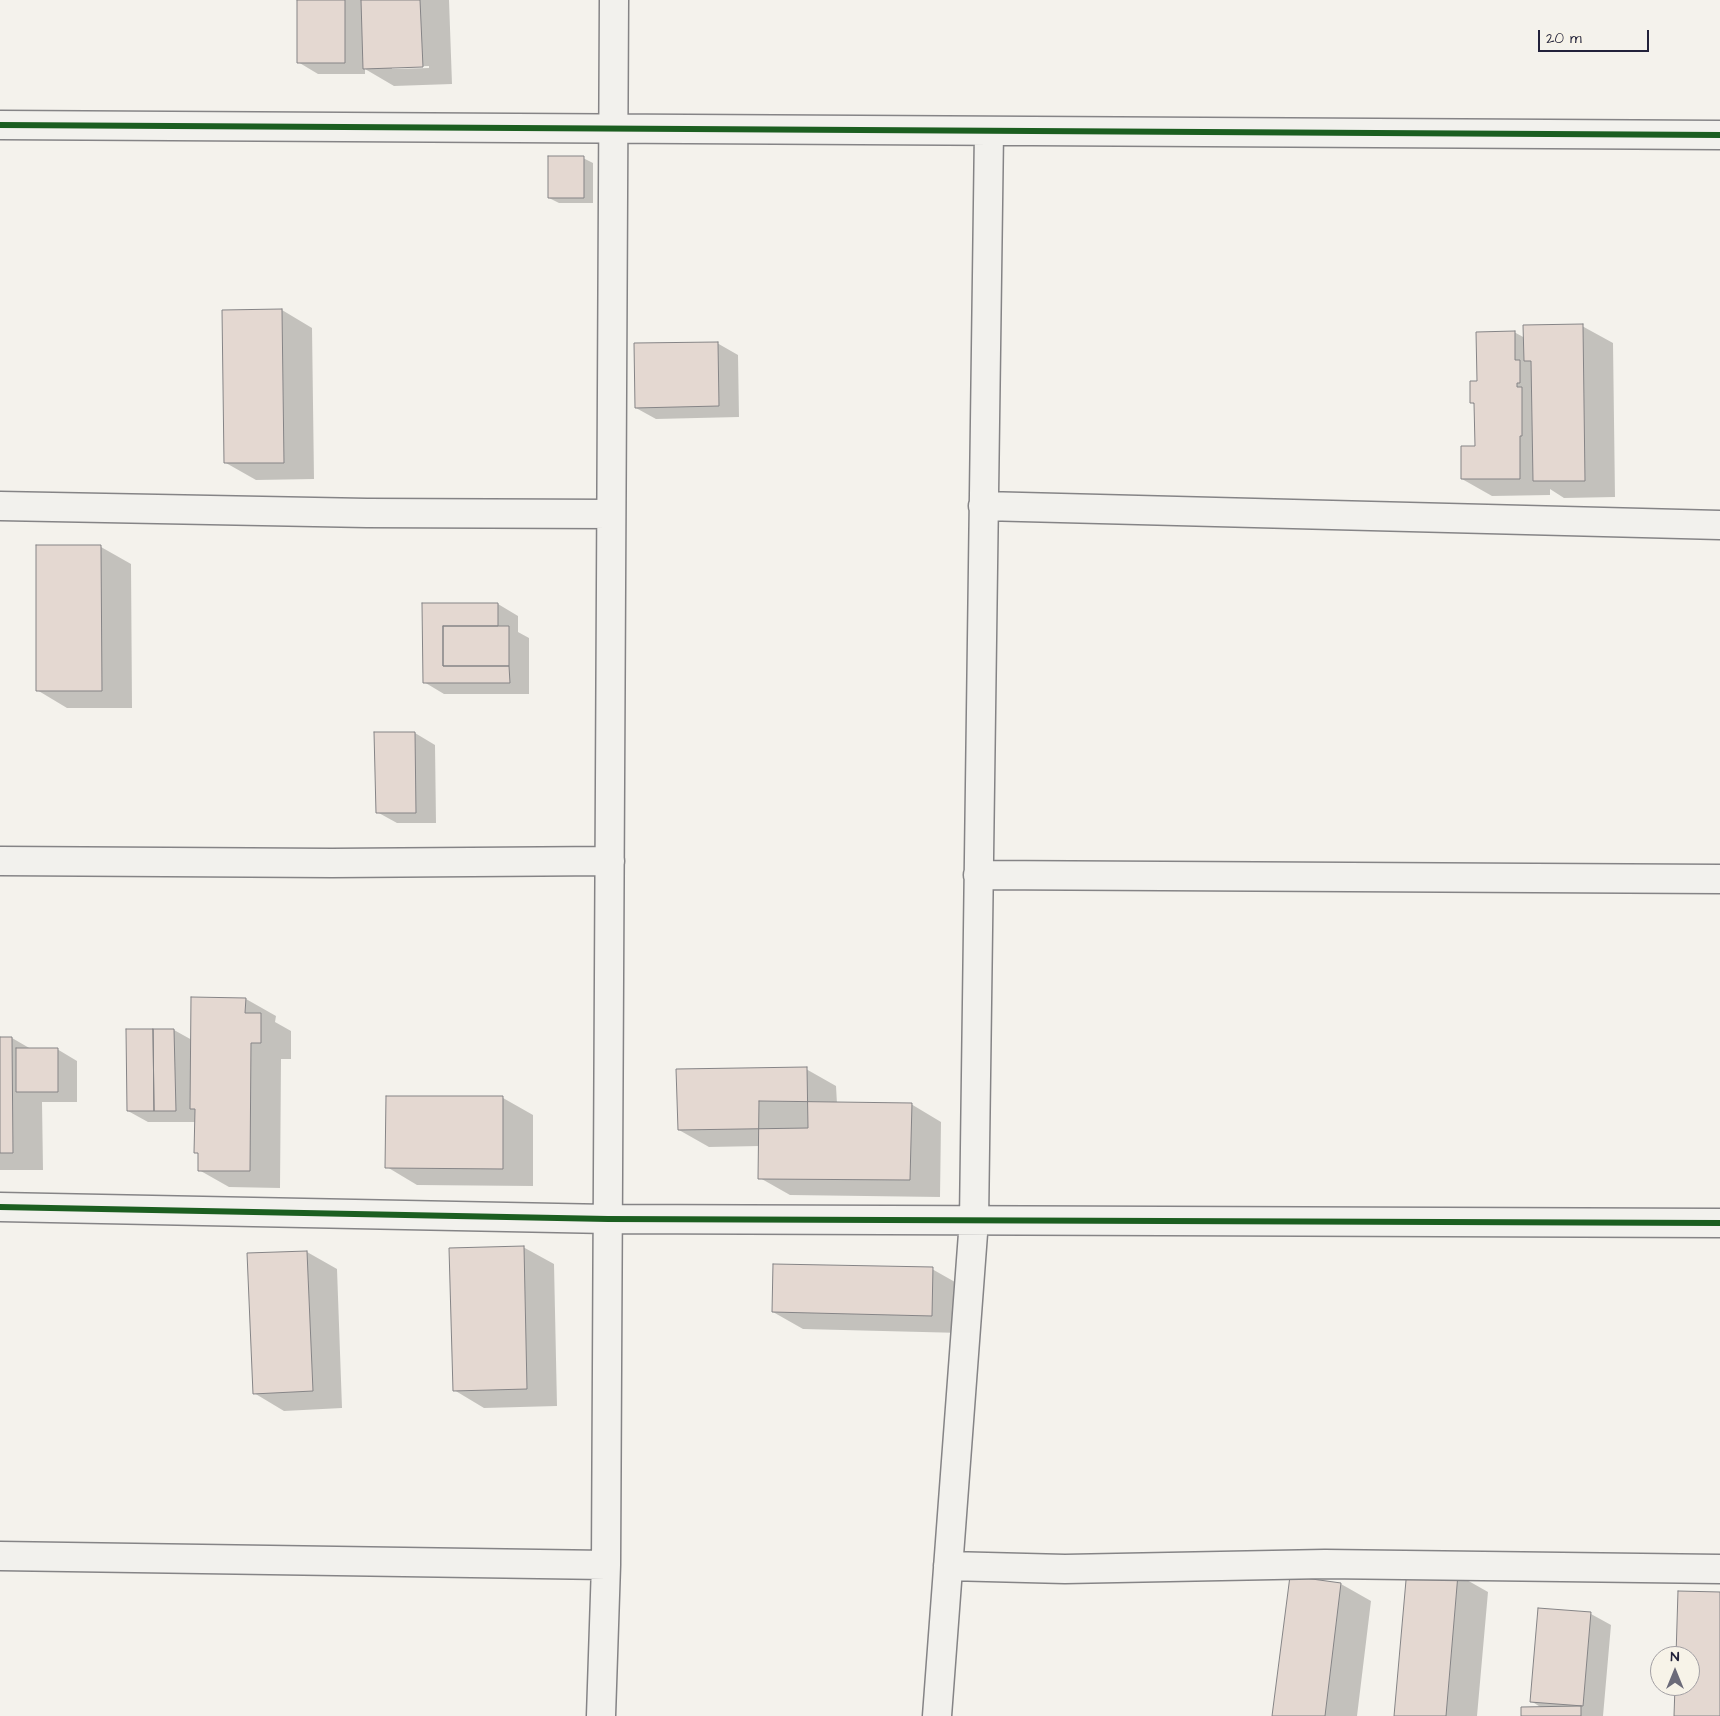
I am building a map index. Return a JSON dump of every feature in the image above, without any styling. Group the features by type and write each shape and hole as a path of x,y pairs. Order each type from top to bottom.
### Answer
{"street":[{"path":"601,1716 606,1565 614,0"},
{"path":"0,125 1720,135"},
{"path":"937,1716 974,1220 989,131"},
{"path":"0,506 367,513 612,514"},
{"path":"983,506 1720,526"},
{"path":"0,861 610,861"},
{"path":"978,875 1720,880"},
{"path":"0,1207 608,1219 1720,1223"},
{"path":"0,1556 606,1565"},
{"path":"948,1566 1065,1569 1325,1564 1720,1569"}],"building":[{"path":"297,0 345,0 345,63 297,63"},
{"path":"361,0 420,0 423,67 363,69"},
{"path":"548,156 584,156 584,198 548,198"},
{"path":"282,309 284,463 224,463 222,310"},
{"path":"1583,324 1585,481 1533,481 1531,361 1524,361 1523,325"},
{"path":"1515,331 1515,360 1520,360 1520,383 1517,383 1517,387 1522,387 1520,479 1461,479 1461,446 1475,446 1474,403 1470,403 1470,381 1477,381 1476,332"},
{"path":"718,342 719,406 635,408 634,343"},
{"path":"36,545 101,545 102,691 36,691"},
{"path":"422,603 498,603 498,626 443,626 443,666 509,666 510,683 423,683"},
{"path":"443,626 509,626 509,666 443,666"},
{"path":"374,732 415,732 416,813 376,813"},
{"path":"191,997 246,998 245,1013 261,1013 261,1043 251,1043 250,1171 198,1171 198,1153 194,1153 195,1109 190,1109"},
{"path":"126,1029 153,1029 154,1111 127,1111"},
{"path":"153,1029 174,1029 176,1111 154,1111"},
{"path":"0,1037 12,1037 13,1153 0,1153"},
{"path":"16,1048 58,1048 58,1092 16,1092"},
{"path":"807,1067 808,1128 678,1130 676,1069"},
{"path":"386,1096 503,1096 503,1169 385,1168"},
{"path":"759,1101 912,1103 910,1180 758,1179"},
{"path":"524,1246 527,1389 453,1391 449,1248"},
{"path":"307,1251 313,1391 253,1394 247,1253"},
{"path":"773,1264 933,1267 932,1316 772,1312"},
{"path":"1407,1569 1458,1574 1446,1716 1394,1716"},
{"path":"1290,1576 1341,1583 1325,1716 1272,1716"},
{"path":"1678,1591 1720,1592 1720,1716 1674,1716 1675,1696 1700,1696 1700,1646 1676,1646"},
{"path":"1538,1608 1591,1612 1583,1706 1530,1702"},
{"path":"1581,1706 1581,1716 1521,1716 1521,1707"}],"cycle path":[{"path":"0,125 1720,135"},
{"path":"0,1207 608,1219 1720,1223"}]}
